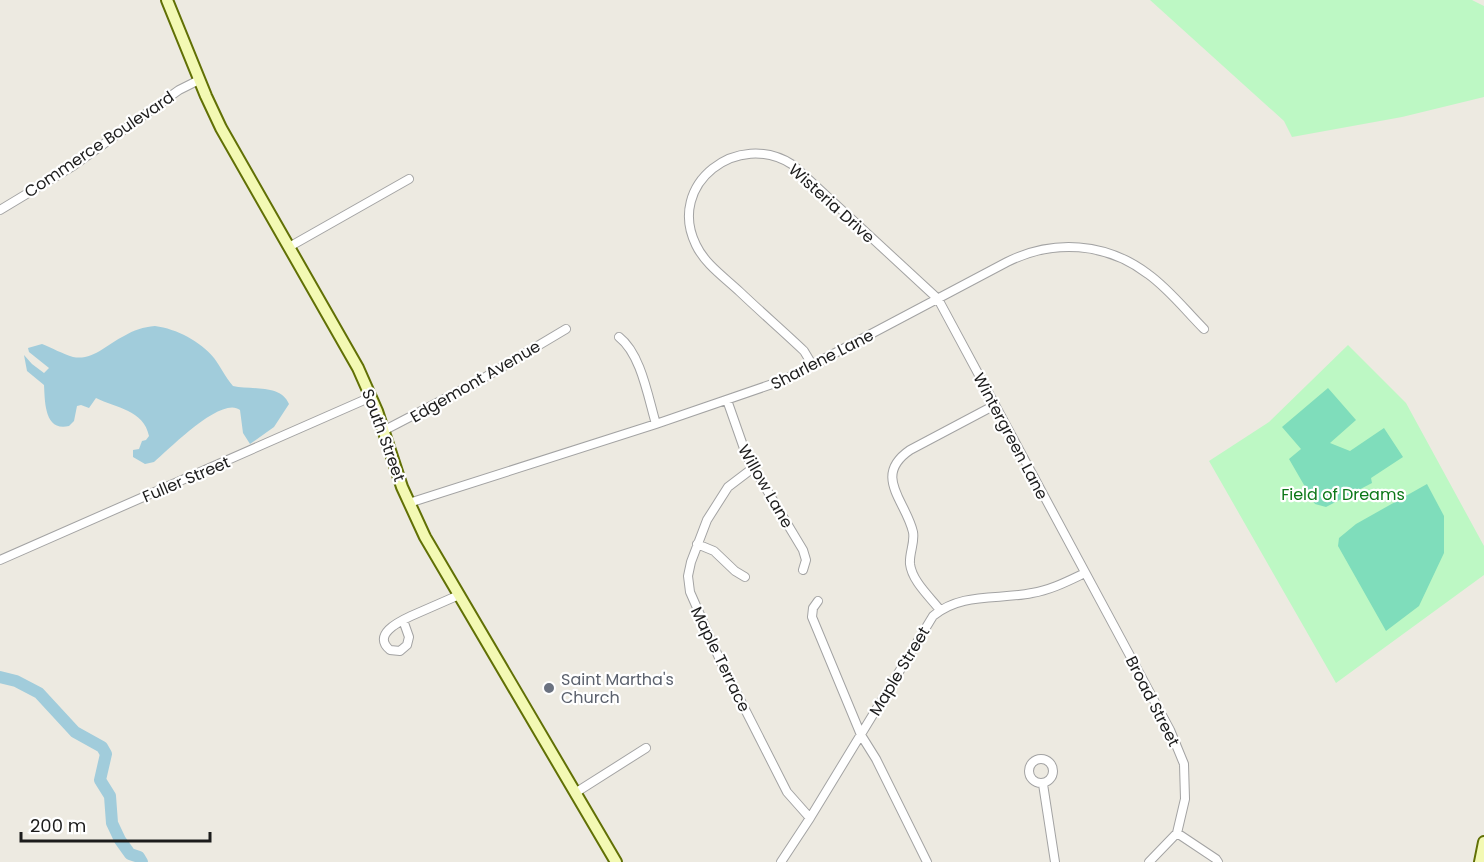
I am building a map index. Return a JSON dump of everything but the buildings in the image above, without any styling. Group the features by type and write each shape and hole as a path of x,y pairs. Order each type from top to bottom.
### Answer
{"main road":[{"name":"South Street","path":"167,0 221,128 358,368 408,503 459,595 616,862"},
{"path":"1480,862 1484,842"}],"street":[{"name":"Commerce Boulevard","path":"0,210 61,174 179,90 199,80"},
{"name":"Wisteria Drive","path":"813,366 804,351 709,263 693,238 690,215 695,193 706,174 725,159 741,154 756,153 772,155 786,161 938,299"},
{"path":"288,247 409,179"},
{"name":"Sharlene Lane","path":"408,503 774,384 813,366 990,270 1026,254 1054,247 1087,248 1117,256 1147,273 1204,329"},
{"name":"Wintergreen Lane","path":"938,299 1085,573"},
{"name":"Edgemont Avenue","path":"383,431 393,428 477,382 566,329"},
{"path":"619,337 634,354 656,424"},
{"name":"Fuller Street","path":"0,560 371,398"},
{"name":"Willow Lane","path":"727,400 739,437 753,468 772,495 803,550 806,560 803,570"},
{"path":"939,610 912,573 910,562 913,532 895,492 892,471 898,459 910,450 995,405"},
{"name":"Maple Terrace","path":"753,468 734,482 723,494 707,520 691,562 688,576 690,592 720,660 787,792 810,818"},
{"path":"697,544 714,550 735,572 745,577"},
{"name":"Maple Street","path":"781,862 861,735 924,628 939,610 967,600 1036,593 1085,573"},
{"name":"Broad Street","path":"1085,573 1170,729 1184,764 1185,799 1177,833"},
{"path":"403,620 409,637 406,647 399,651 390,650 384,639 386,631 403,620 459,595"},
{"path":"818,601 813,608 812,617 861,735 876,759 927,862"},
{"path":"575,793 646,748"},
{"path":"1043,784 1055,862"},
{"path":"1149,862 1177,833 1218,862"}],"green space":[{"path":"1150,0 1472,0 1484,6 1484,97 1402,117 1292,137 1284,121"},
{"name":"Field of Dreams","path":"1348,345 1406,403 1484,546 1484,575 1336,683 1209,461 1269,422"},
{"path":"1328,388 1356,420 1330,443 1350,451 1384,428 1403,457 1371,478 1372,483 1326,507 1315,504 1289,459 1301,449 1282,427"},
{"path":"1427,484 1444,516 1444,553 1419,606 1386,631 1338,546 1339,538 1356,524"}],"water":[{"path":"155,326 180,333 202,346 214,358 233,386 265,389 279,393 285,398 289,404 274,427 250,444 243,433 240,410 232,407 221,410 196,425 154,462 145,464 133,457 133,450 139,449 142,441 149,436 141,420 128,411 96,398 89,408 77,406 74,421 69,426 61,427 50,420 44,385 27,371 24,355 44,373 49,368 29,352 28,348 42,344 73,357 87,357 131,332"}],"waterway":[{"path":"0,677 16,681 39,693 75,732 102,747 106,754 100,780 110,796 112,823 130,854 139,857 142,862"}],"place":[{"name":"Saint Martha's Church","path":"549,688"}]}
